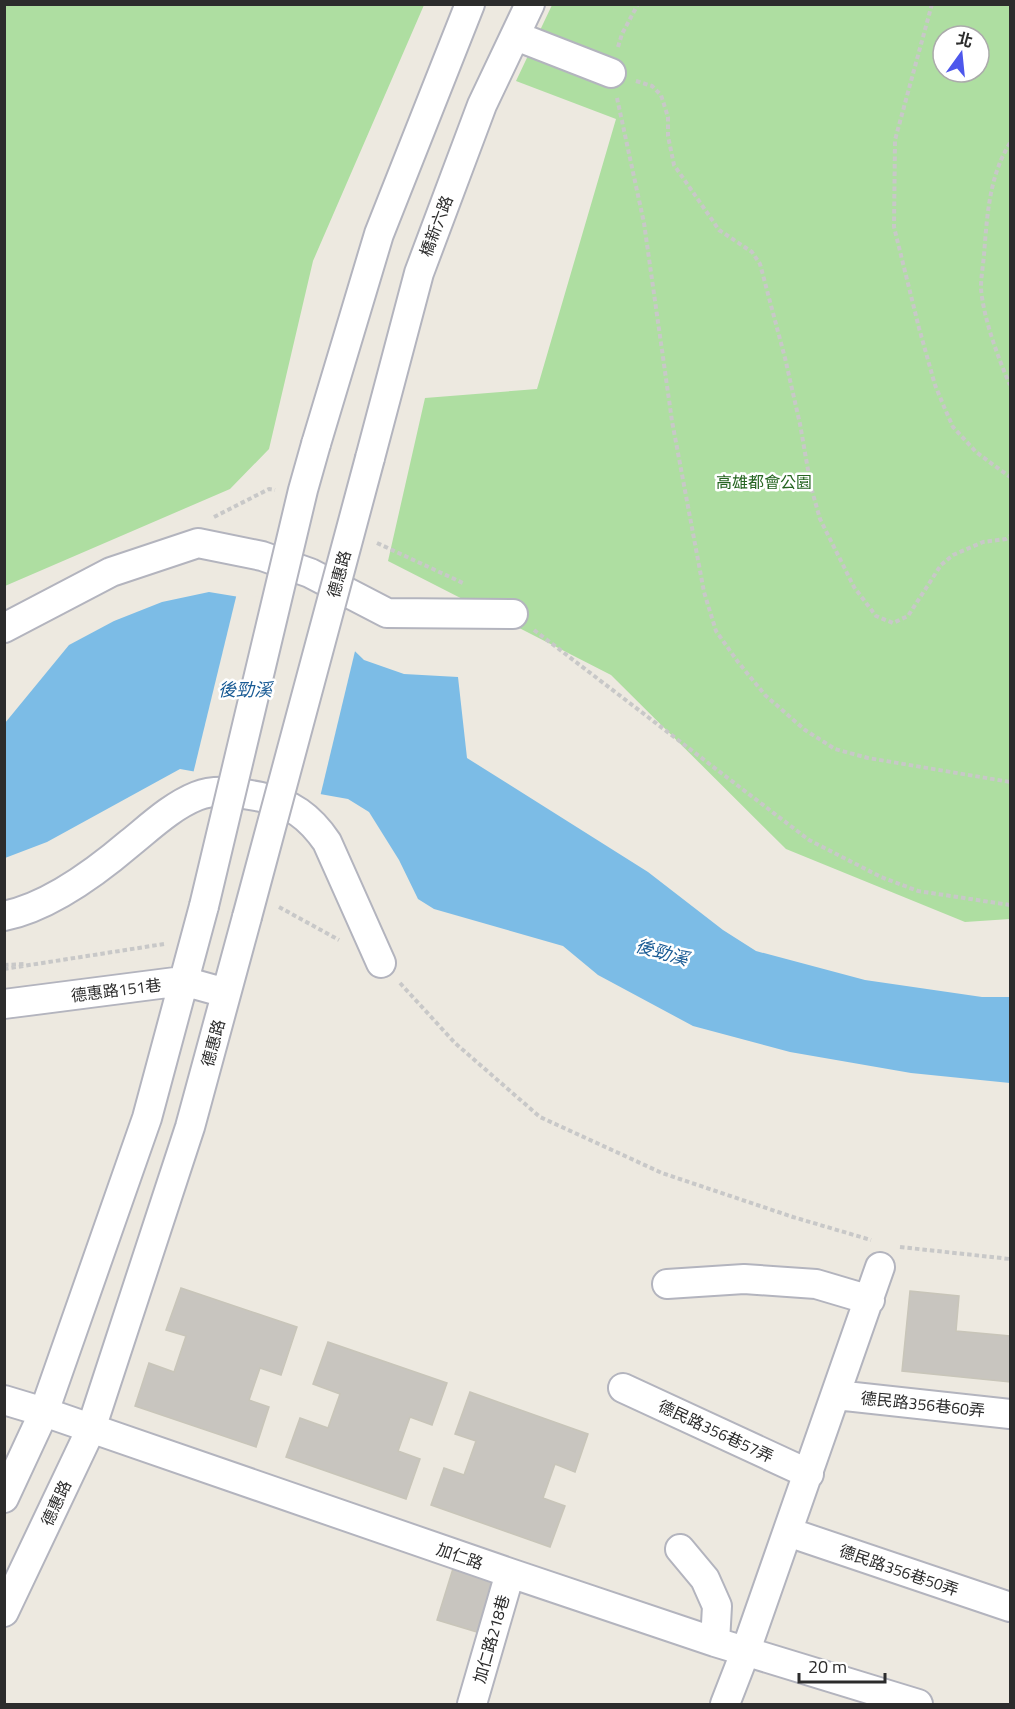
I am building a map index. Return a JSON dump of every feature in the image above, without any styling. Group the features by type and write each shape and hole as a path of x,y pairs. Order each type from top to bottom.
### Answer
{"street":[{"path":"4,1498 44,1412 147,1118 204,906 316,444 379,234 470,4"},
{"name":"橋新六路","path":"370,458 419,273 482,105 530,4"},
{"path":"516,36 611,73"},
{"name":"德惠路","path":"4,1612 91,1429 190,1128 370,458"},
{"path":"4,628 111,572 198,543 262,556 310,573 387,613 513,614"},
{"path":"4,916 14,914 59,894 113,858 168,812 198,795 221,792 245,794 270,799 291,807 315,824 327,842 381,963"},
{"name":"德惠路151巷","path":"4,1004 183,981 226,993"},
{"path":"725,1704 885,1256"},
{"path":"667,1284 744,1279 816,1284 870,1300"},
{"name":"德民路356巷57弄","path":"623,1388 809,1474"},
{"name":"德民路356巷60弄","path":"836,1395 1011,1414"},
{"name":"加仁路","path":"4,1400 510,1574 715,1642 918,1704"},
{"name":"德民路356巷50弄","path":"788,1532 1011,1607"},
{"path":"680,1549 705,1579 717,1606 715,1642"},
{"name":"加仁路218巷","path":"472,1704 510,1574"}],"path":[{"path":"638,4 622,34 611,73 645,222 672,421 704,592 716,631 738,663 765,695 805,730 836,749 868,758 1011,782"},
{"path":"932,4 896,140 894,227 935,385 953,427 976,452 1011,477"},
{"path":"611,73 651,86 661,94 668,117 668,136 675,165 719,230 752,252 760,264 785,358 811,487 820,519 854,587 876,616 893,623 908,616 941,565 953,555 983,542 1006,539 1011,536"},
{"path":"1011,143 993,185 987,217 981,288 1002,368 1011,385"},
{"path":"375,542 470,587"},
{"path":"513,614 809,840 881,877 918,891 1011,905"},
{"path":"276,905 381,963 455,1043 540,1118 662,1173 793,1217 885,1256 1011,1259"},
{"path":"4,967 47,963 195,939"}],"green space":[{"path":"5,4 424,5 313,261 269,449 230,489 5,586"},
{"name":"高雄都會公園","path":"552,5 1010,5 1010,919 965,922 786,849 611,675 388,561 425,398 537,389 616,119 516,81"}],"water":[{"name":"後勁溪","path":"209,592 276,603 330,627 364,660 404,674 458,677 467,758 648,872 723,930 756,951 865,980 982,997 1010,997 1010,1083 911,1073 790,1052 693,1026 598,975 563,946 434,909 418,899 399,860 369,812 348,799 180,769 47,842 5,858 5,723 69,645 114,621 162,602"}],"pier":[{"path":"237,593 277,600 332,624 356,647 320,797 193,774"}],"building":[{"path":"181,1288 297,1327 281,1375 260,1368 249,1400 269,1407 256,1447 135,1406 149,1363 174,1372 186,1336 166,1330"},
{"path":"910,1291 959,1296 956,1331 1010,1336 1010,1382 902,1371"},
{"path":"328,1342 447,1383 432,1425 410,1417 398,1451 420,1459 406,1499 286,1457 300,1418 328,1428 340,1394 313,1384"},
{"path":"470,1392 588,1434 575,1472 555,1464 543,1498 565,1506 550,1547 431,1505 444,1468 464,1475 476,1441 455,1434"},
{"path":"456,1559 496,1570 477,1632 437,1620"}]}
